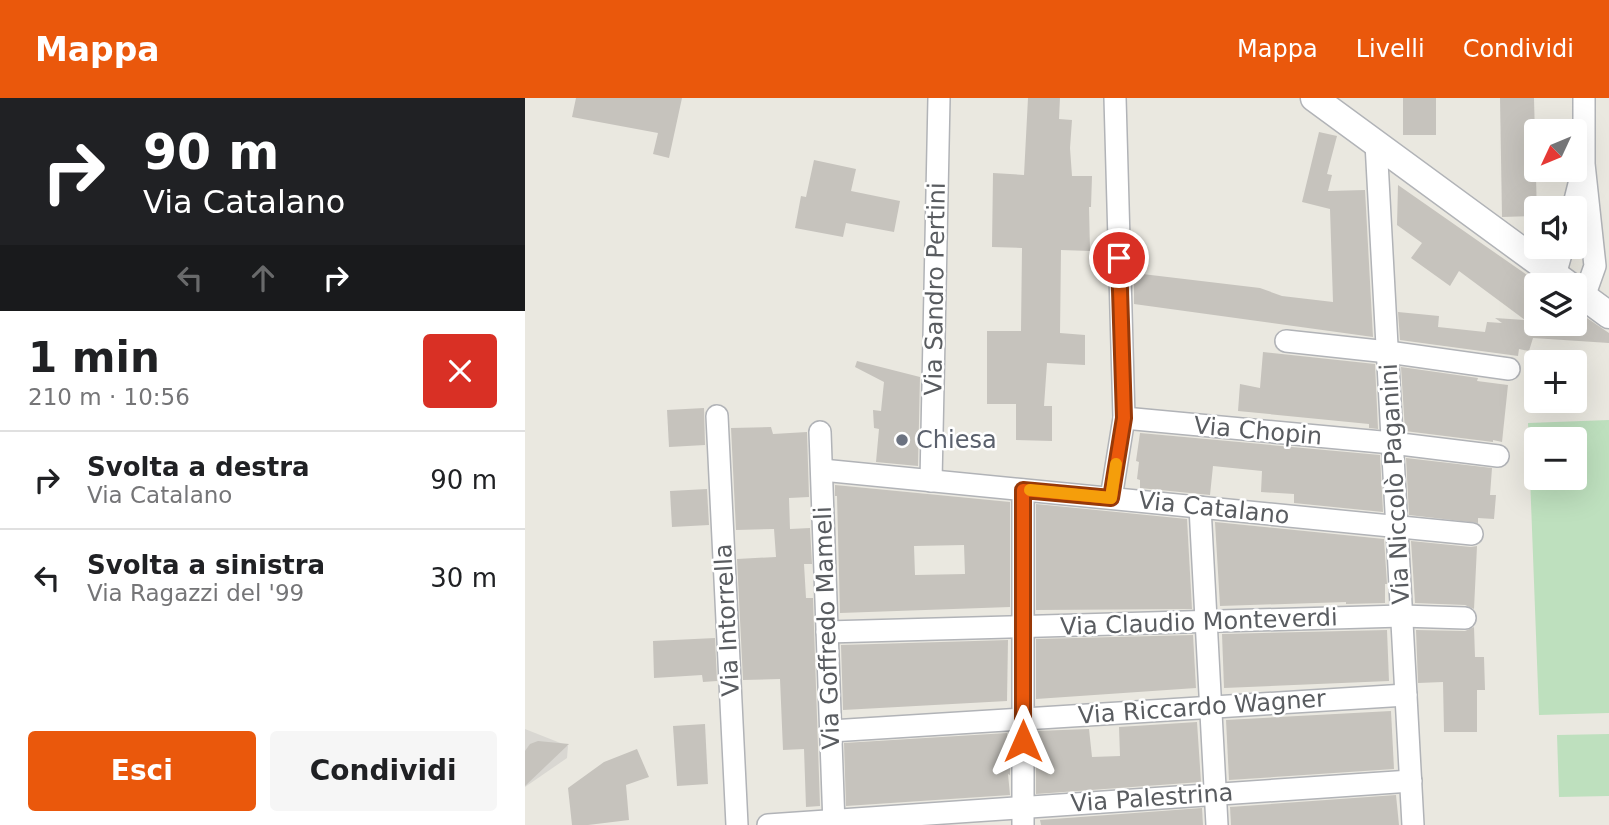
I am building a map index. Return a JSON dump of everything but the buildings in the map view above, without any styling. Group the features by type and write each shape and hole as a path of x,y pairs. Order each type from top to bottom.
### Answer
{"street":[{"name":"Via Sandro Pertini","path":"931,481 939,98"},
{"path":"1111,498 1124,418 1115,98"},
{"path":"1584,98 1584,119"},
{"path":"1325,101 1376,143 1552,273"},
{"name":"Via Niccolò Paganini","path":"1376,143 1413,825"},
{"path":"1586,182 1595,266 1587,273"},
{"path":"1587,299 1609,315"},
{"path":"1286,341 1509,369"},
{"name":"Via Intorrella","path":"717,416 737,825"},
{"name":"Via Chopin","path":"1124,418 1392,443 1498,456"},
{"name":"Via Goffredo Mameli","path":"820,432 834,822"},
{"name":"Via Catalano","path":"822,470 1472,534"},
{"path":"1023,490 1023,816"},
{"path":"1200,507 1217,825"},
{"name":"Via Claudio Monteverdi","path":"827,632 1402,617 1465,618"},
{"name":"Via Riccardo Wagner","path":"831,731 1406,695"},
{"name":"Via Palestrina","path":"768,825 1023,816 1215,794 1411,781"}],"shaded area":[{"path":"525,729 568,746 567,758 525,787"}],"green space":[{"path":"1609,420 1609,713 1539,715 1531,490 1587,490 1587,427 1528,427 1528,423"},
{"path":"1609,734 1609,796 1559,797 1557,735"}],"slow traffic":[{"path":"1030,490 1111,498 1116,464"}],"place":[{"name":"Chiesa","path":"902,440"}],"route":[{"path":"1023,741 1023,490 1111,498 1124,418 1119,258"}]}
